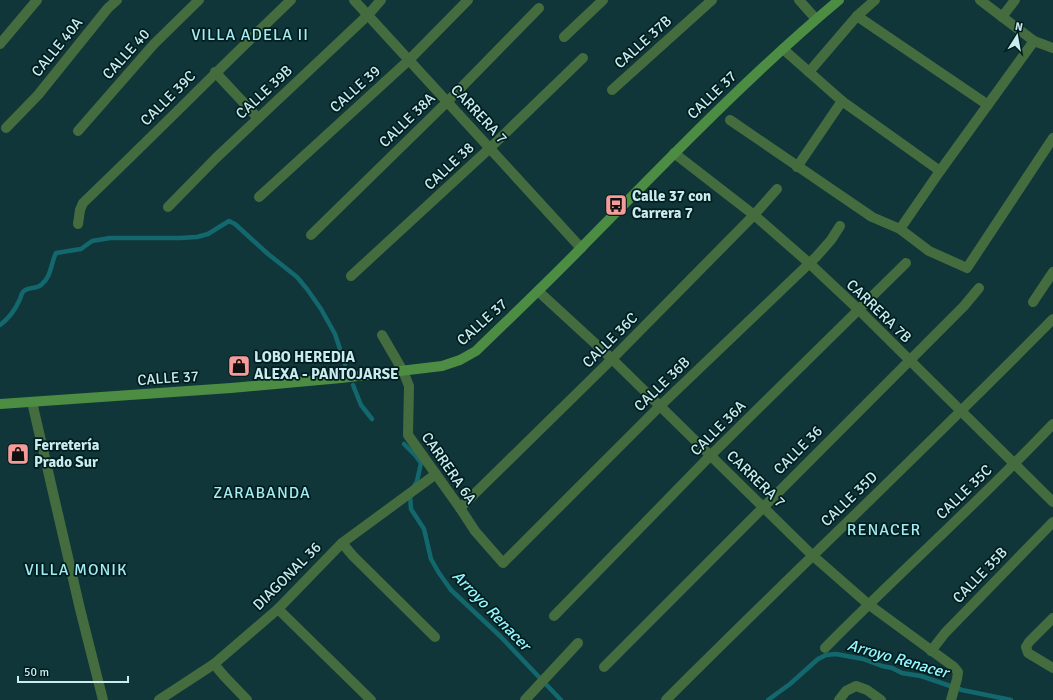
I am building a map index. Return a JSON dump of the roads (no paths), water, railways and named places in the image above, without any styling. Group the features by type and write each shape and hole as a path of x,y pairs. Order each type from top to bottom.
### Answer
{"main road":[{"name":"CALLE 37","path":"0,404 231,388 403,371 442,366 460,360 476,351 538,291 748,80 839,0"}],"street":[{"path":"0,44 37,0"},
{"name":"CALLE 40A","path":"6,128 38,95 108,8 117,0"},
{"name":"CALLE 40","path":"78,131 154,44 199,0"},
{"name":"CALLE 39C","path":"78,224 80,210 83,203 119,169 215,72 291,0"},
{"name":"CARRERA 7","path":"354,0 581,248"},
{"name":"CALLE 39B","path":"168,207 216,158 368,15 381,0"},
{"name":"CALLE 39","path":"259,198 409,60 468,0"},
{"path":"564,37 603,0"},
{"name":"CALLE 37B","path":"612,90 712,0"},
{"path":"799,0 816,19"},
{"path":"809,72 857,16 875,0"},
{"path":"980,0 1034,41 1053,48"},
{"path":"1002,17 1015,0"},
{"name":"CALLE 38A","path":"311,236 447,102 539,8"},
{"path":"857,16 988,105"},
{"path":"900,229 1034,41"},
{"path":"783,49 842,101 940,171"},
{"name":"CALLE 38","path":"351,276 490,148 584,58"},
{"path":"215,72 258,118"},
{"path":"797,166 842,101"},
{"path":"730,120 872,217 900,229 929,251 967,268 1053,138"},
{"name":"CARRERA 7B","path":"674,153 754,214 809,263 859,310 1053,502"},
{"name":"CALLE 36C","path":"460,508 612,358 754,214 776,189"},
{"name":"CALLE 36B","path":"503,564 660,406 809,263 831,240 840,226"},
{"name":"CALLE 36A","path":"554,616 710,456 906,263"},
{"path":"1033,302 1053,272"},
{"name":"CALLE 36","path":"604,667 964,306 979,288"},
{"name":"CARRERA 7","path":"538,291 612,358 812,555 868,604 958,672 952,697"},
{"name":"CALLE 35D","path":"666,700 812,555 962,411 1053,319"},
{"name":"CARRERA 6A","path":"382,335 403,371 409,386 408,435 475,531 503,564"},
{"path":"32,402 80,609 103,700"},
{"name":"CALLE 35C","path":"825,648 868,604 1015,464 1053,424"},
{"name":"DIAGONAL 36","path":"159,700 214,664 278,609 342,542 436,474"},
{"name":"CALLE 35B","path":"931,651 945,633 1053,522"},
{"path":"342,542 353,556 435,637"},
{"path":"278,609 372,700"},
{"path":"1053,618 1029,642 1026,647 1028,653 1053,668"},
{"path":"526,700 578,643"},
{"path":"214,664 247,700"},
{"path":"839,700 846,691 856,686 867,690 881,700"}],"waterway":[{"path":"0,325 13,311 25,290 40,286 45,281 56,253 81,249 92,241 110,238 197,237 208,234 229,221 235,224 268,254 297,277 307,289 321,309 335,334 345,364"},
{"name":"Arroyo Renacer","path":"353,385 361,405 372,419"},
{"name":"Arroyo Renacer","path":"404,444 421,463 417,481 413,488"},
{"name":"Arroyo Renacer","path":"410,495 411,509 424,529 431,559 451,590 500,636 561,700"},
{"name":"Arroyo Renacer","path":"768,700 790,684 818,659 826,655 836,654 863,659 892,668 902,673 921,676 962,690 1011,700"}],"place":[{"name":"Calle 37 con Carrera 7","path":"616,205"},
{"name":"LOBO HEREDIA ALEXA - PANTOJARSE","path":"239,366"},
{"name":"Ferretería Prado Sur","path":"18,454"}],"district":[{"name":"VILLA ADELA II","path":"250,34"},
{"name":"ZARABANDA","path":"262,492"},
{"name":"RENACER","path":"884,529"},
{"name":"VILLA MONIK","path":"76,569"}]}
